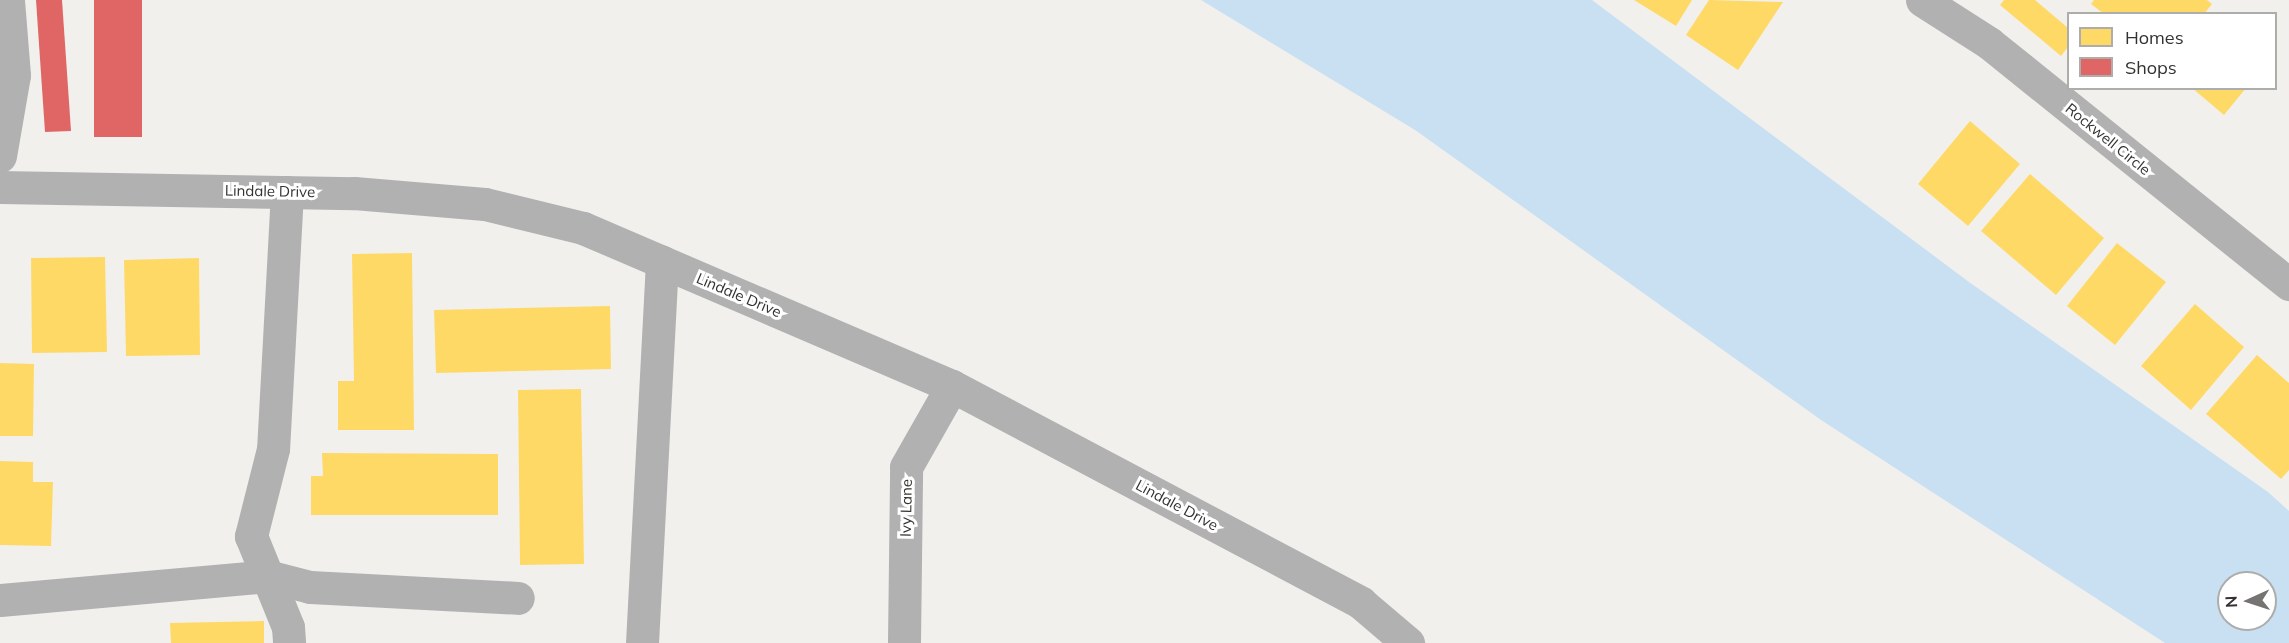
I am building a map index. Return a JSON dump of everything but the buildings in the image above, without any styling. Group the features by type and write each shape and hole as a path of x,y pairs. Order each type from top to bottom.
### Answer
{"street":[{"path":"0,156 14,75 8,0"},
{"name":"Rockwell Circle","path":"1922,0 1989,43 2289,284"},
{"name":"Lindale Drive","path":"0,187 287,192 485,204 584,228 952,386 1361,603 1408,643"},
{"path":"287,192 273,449 251,536 288,627 289,643"},
{"path":"642,643 662,262"},
{"name":"Ivy Lane","path":"904,643 906,467 952,386"},
{"path":"0,600 267,576 310,587 518,598"}],"water":[{"path":"1201,0 1592,0 1969,282 2268,492 2289,511 2289,643 2165,643 1821,420 1415,130"}]}
